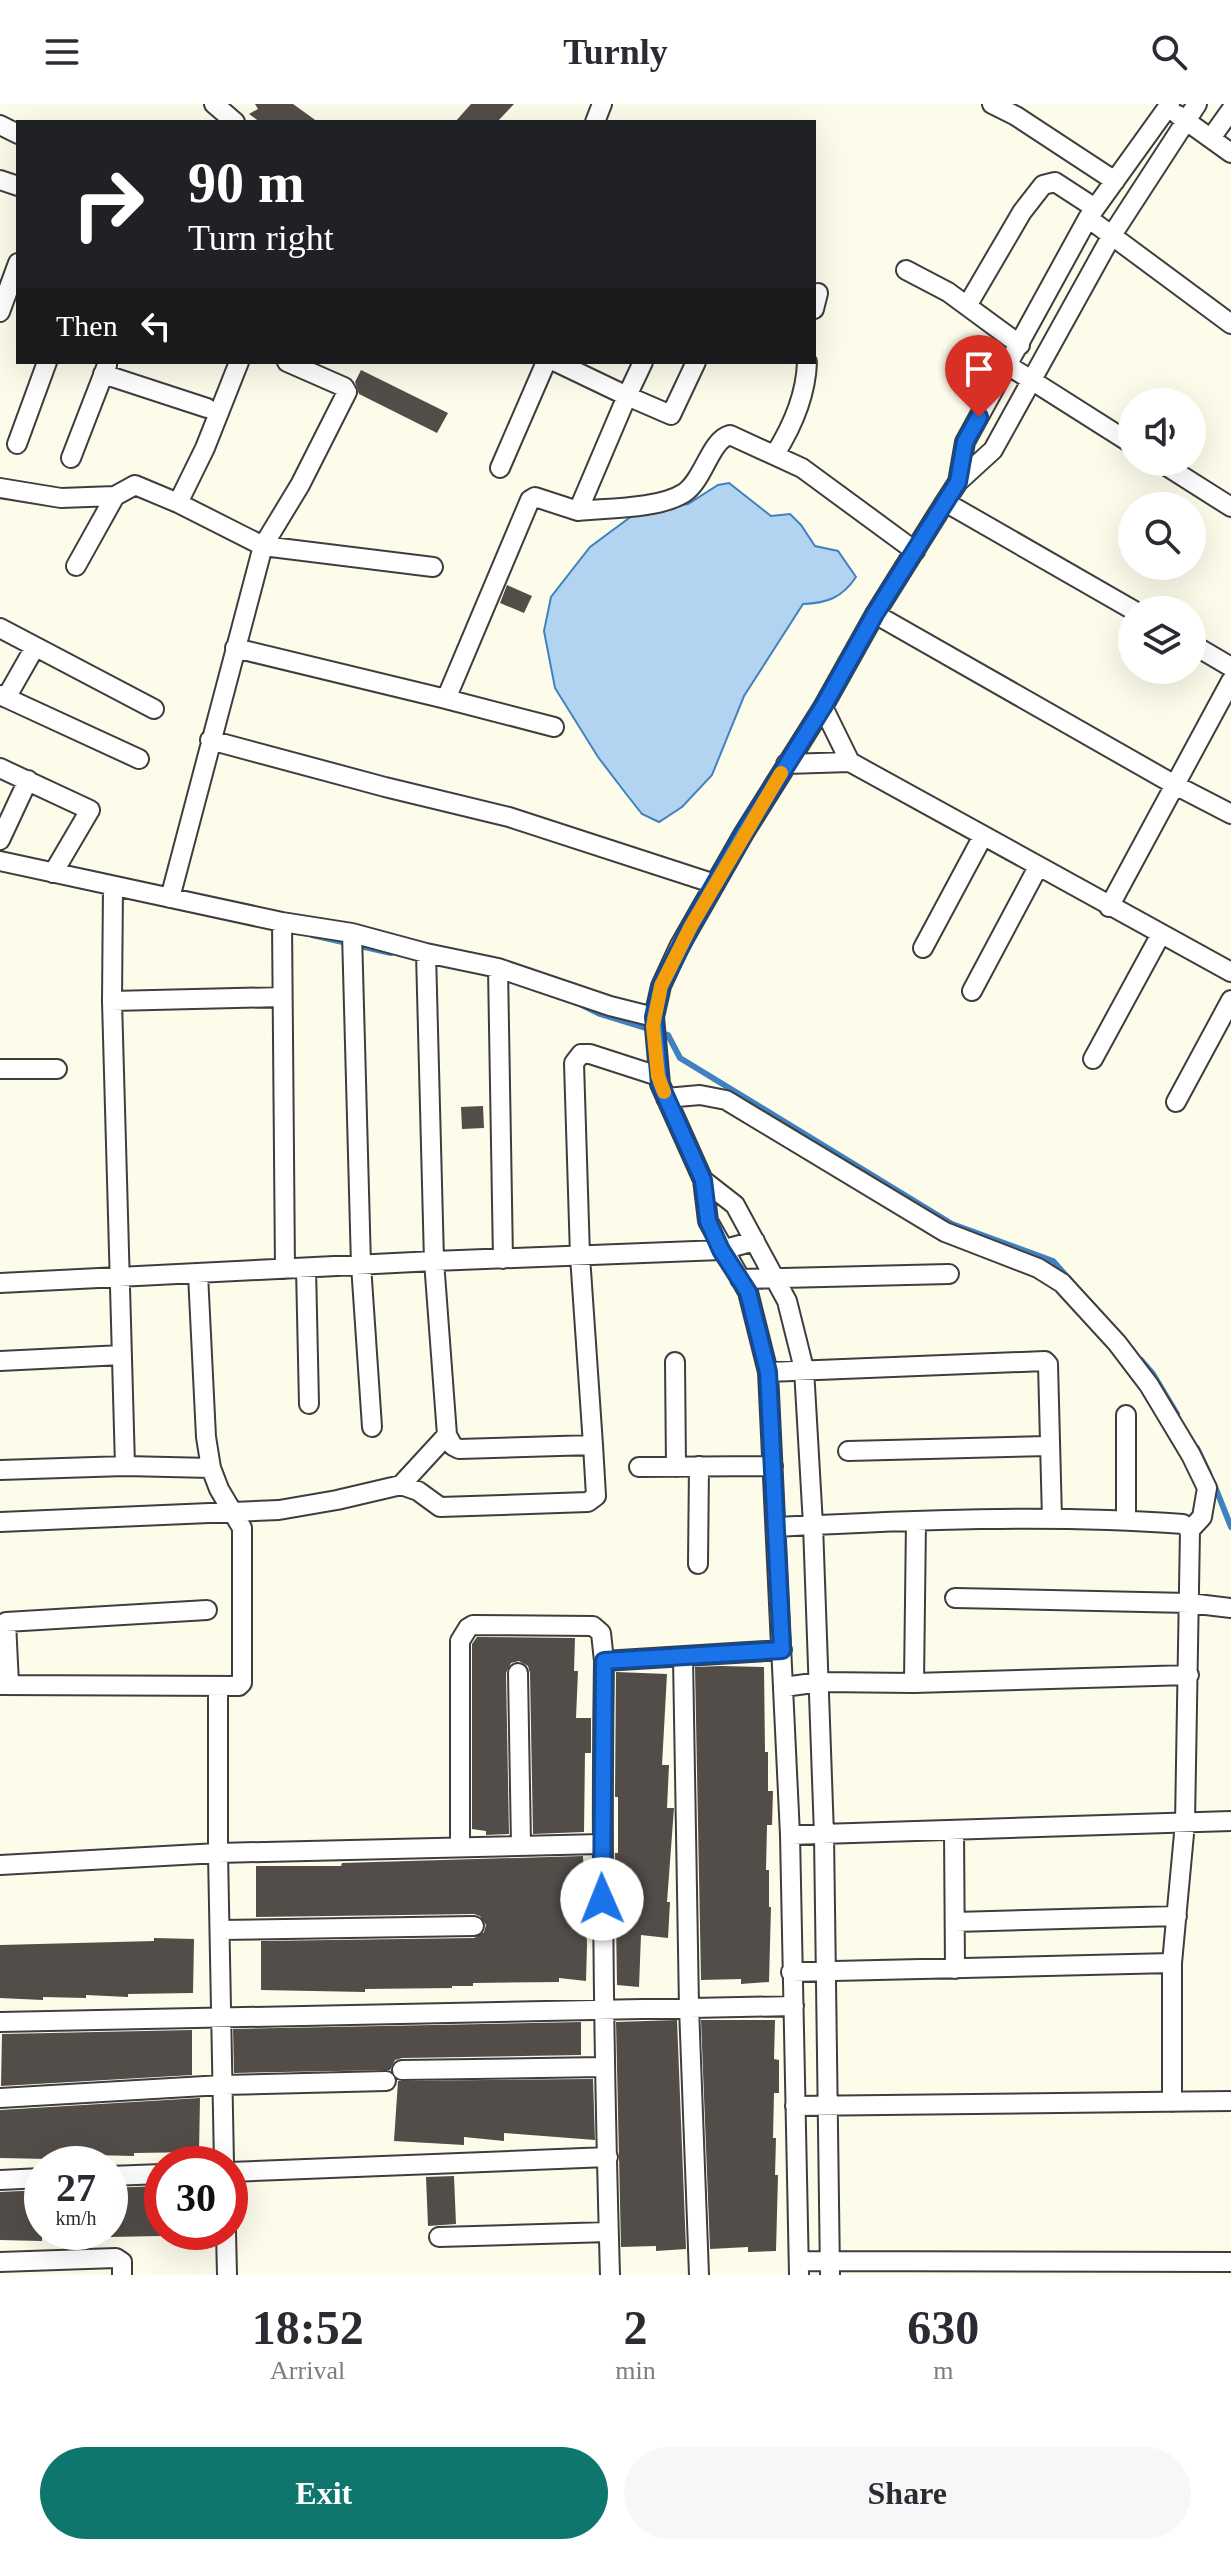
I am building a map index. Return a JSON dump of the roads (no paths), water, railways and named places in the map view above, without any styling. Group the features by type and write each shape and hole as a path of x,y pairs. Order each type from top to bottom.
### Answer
{"street":[{"path":"214,104 233,120"},
{"path":"992,104 1016,116 1115,181"},
{"path":"1197,104 1112,235 993,450 958,482 786,764 679,947 661,986 653,1021 658,1074 703,1180 708,1221 721,1250 748,1292 768,1372 790,1835 799,2268 1231,2262"},
{"path":"958,482 965,442 1092,213 1169,106 1231,153"},
{"path":"1211,138 1231,110"},
{"path":"967,306 1022,212 1043,185 1055,182 1092,213 1112,235 1231,324"},
{"path":"0,312 16,268"},
{"path":"906,270 931,281 1020,345"},
{"path":"17,444 46,364"},
{"path":"178,503 205,448 238,364"},
{"path":"170,898 263,546 300,485 347,392 344,387 292,364"},
{"path":"500,468 545,364"},
{"path":"560,364 671,415 695,364"},
{"path":"578,511 642,364"},
{"path":"775,454 785,438 804,390 807,364"},
{"path":"1009,366 1118,435"},
{"path":"71,458 105,368 207,408"},
{"path":"446,699 530,500 535,497 578,511 645,504 680,495 693,486 725,436 730,435 802,468 915,551"},
{"path":"1182,476 1231,507"},
{"path":"0,488 61,498 115,496 135,485 263,546 433,567"},
{"path":"76,566 115,496"},
{"path":"945,502 1118,601"},
{"path":"875,614 1231,814"},
{"path":"0,628 154,709"},
{"path":"35,647 3,696 139,759"},
{"path":"235,648 554,727"},
{"path":"1206,652 1231,667"},
{"path":"1109,907 1231,681"},
{"path":"823,707 850,762"},
{"path":"210,740 509,817 715,884"},
{"path":"786,764 850,762 1231,972"},
{"path":"0,768 90,810 53,873"},
{"path":"0,840 28,780"},
{"path":"923,948 983,836"},
{"path":"0,861 282,922 352,933 498,968 653,1021"},
{"path":"972,991 1038,867"},
{"path":"113,886 112,1001 125,1466"},
{"path":"282,922 285,1269"},
{"path":"352,933 361,1265 372,1427"},
{"path":"1093,1059 1161,934"},
{"path":"426,953 434,1261 447,1435 453,1446 467,1450 593,1445"},
{"path":"498,968 503,1259"},
{"path":"112,1001 282,997"},
{"path":"1176,1102 1231,1000"},
{"path":"0,1522 234,1514 302,1507 401,1485 409,1485 440,1507 588,1502 596,1496 580,1256 574,1063 581,1054 590,1054 658,1074"},
{"path":"0,1069 57,1069"},
{"path":"666,1098 700,1095 726,1100 945,1232 1038,1268 1062,1283 1117,1343 1149,1385 1191,1455 1207,1488 1202,1517 1190,1530 1185,1823 1172,1963 1172,2102"},
{"path":"703,1180 735,1205 775,1278 787,1301 804,1369 820,1682 830,2268"},
{"path":"0,1283 721,1250 755,1241"},
{"path":"306,1268 309,1404"},
{"path":"198,1274 206,1437 211,1468 219,1489 242,1528 244,1679 239,1686 4,1685 3,1622 207,1610"},
{"path":"740,1279 949,1274"},
{"path":"0,1361 122,1355"},
{"path":"768,1372 1040,1360 1048,1364 1052,1519"},
{"path":"675,1362 676,1467"},
{"path":"1126,1415 1126,1520"},
{"path":"401,1485 447,1435"},
{"path":"848,1451 1049,1446"},
{"path":"0,1470 125,1466 211,1468"},
{"path":"698,1564 699,1466"},
{"path":"639,1467 773,1466"},
{"path":"776,1527 1052,1519 1183,1524 1190,1530"},
{"path":"914,1683 916,1521"},
{"path":"955,1598 1189,1603 1231,1608"},
{"path":"460,1846 460,1641 463,1634 473,1625 593,1626 601,1633 604,1661 601,1844 603,2067 610,2275"},
{"path":"604,1661 782,1650"},
{"path":"683,1657 689,2007 699,2275"},
{"path":"518,1673 521,1845"},
{"path":"784,1687 820,1682 914,1683 1189,1675"},
{"path":"218,1686 224,2146"},
{"path":"790,1835 1231,1821"},
{"path":"954,1830 955,1969"},
{"path":"0,1865 218,1853 601,1844"},
{"path":"955,1922 1177,1916"},
{"path":"220,1930 474,1926"},
{"path":"791,1972 1172,1963"},
{"path":"0,2022 794,2006"},
{"path":"0,2098 603,2067"},
{"path":"795,2106 1231,2101"},
{"path":"248,2171 608,2157"},
{"path":"0,2180 24,2179"},
{"path":"439,2237 608,2232"},
{"path":"226,2250 227,2275"},
{"path":"0,2262 116,2258 122,2262 122,2275"}],"water":[{"path":"729,483 771,516 790,514 815,546 838,551 856,577 833,598 803,604 744,696 712,775 682,807 659,822 642,814 627,795 598,757 555,688 544,631 551,597 590,547 640,510 688,504 718,485"}],"waterway":[{"path":"312,935 391,953"},
{"path":"582,1005 600,1014 668,1035 680,1058 952,1224 1053,1261 1070,1280"},
{"path":"1141,1360 1177,1414"},
{"path":"1197,1448 1209,1473"},
{"path":"1214,1484 1231,1527"}]}
